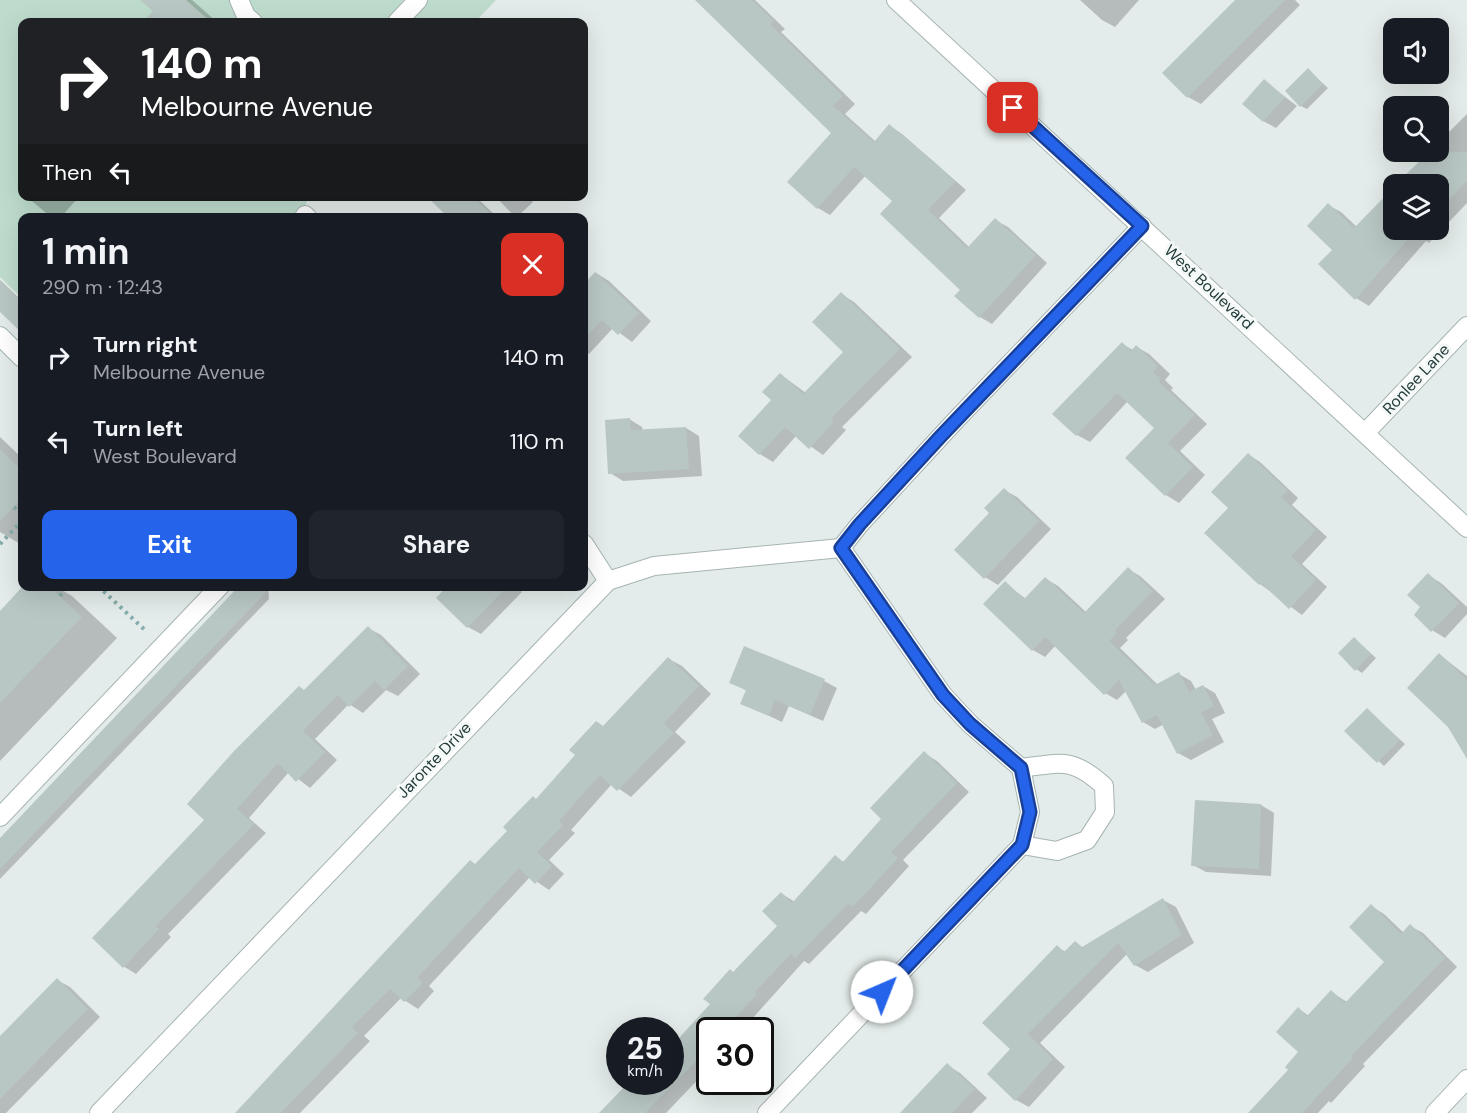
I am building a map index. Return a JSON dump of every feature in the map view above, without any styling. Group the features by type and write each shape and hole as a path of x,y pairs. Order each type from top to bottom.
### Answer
{"street":[{"path":"239,0 248,18"},
{"path":"401,18 418,0"},
{"name":"West Boulevard","path":"896,0 1366,432 1467,528"},
{"path":"766,1113 1022,845 1030,812 1021,768 970,724 943,695 841,548 939,438 1142,226"},
{"name":"Ronlee Lane","path":"1366,432 1467,326"},
{"path":"0,336 18,354"},
{"name":"Jaronte Drive","path":"99,1113 608,581 654,566 841,548"},
{"path":"588,550 608,581"},
{"path":"0,816 215,591"},
{"path":"1021,768 1060,763 1084,768 1104,786 1105,812 1088,840 1057,851 1022,845"},
{"path":"1435,1113 1467,1078"}],"path":[{"path":"14,507 18,511"},
{"path":"0,544 18,525"},
{"path":"60,596 64,591"},
{"path":"103,591 162,647"}],"green space":[{"path":"0,0 496,0 479,18 18,18 18,201 307,201 302,213 18,213 18,294 0,277"}],"building":[{"path":"140,0 186,0 206,18 147,18 153,11"},
{"path":"695,0 752,0 774,21 770,24 843,96 833,106 874,142 889,124 939,166 955,182 928,210 967,248 995,218 1036,255 979,318 954,296 960,290 880,214 892,201 854,167 817,209 787,182 831,133"},
{"path":"1235,0 1285,0 1187,98 1162,73"},
{"path":"1308,68 1323,84 1300,107 1285,91"},
{"path":"1264,79 1285,97 1263,122 1242,104"},
{"path":"1449,152 1467,152 1467,181 1449,200 1449,174 1406,174 1419,162 1449,162"},
{"path":"1383,198 1383,240 1407,240 1355,300 1318,264 1332,250 1307,226 1328,203 1354,228"},
{"path":"431,201 477,201 490,213 444,213"},
{"path":"595,272 639,313 618,335 602,320 588,335 588,280"},
{"path":"0,281 18,298 18,329 0,312"},
{"path":"841,292 900,349 831,419 834,422 809,449 785,427 759,455 738,436 771,400 762,392 780,373 803,394 843,352 812,322"},
{"path":"1122,342 1131,351 1136,345 1158,366 1153,372 1161,379 1159,382 1195,415 1168,443 1193,467 1165,496 1125,458 1154,428 1117,393 1076,436 1052,414"},
{"path":"630,418 631,430 686,427 689,469 608,474 605,420"},
{"path":"0,449 18,466 18,502 0,521"},
{"path":"1248,453 1288,491 1281,497 1316,530 1291,556 1316,580 1289,609 1261,583 1259,585 1204,533 1228,508 1211,492"},
{"path":"1004,488 1039,521 984,579 954,550 989,513 984,508"},
{"path":"1128,567 1153,591 1115,630 1117,633 1109,641 1155,685 1179,672 1189,692 1203,685 1214,706 1201,712 1213,735 1177,754 1157,715 1142,723 1119,680 1104,695 1045,637 1032,651 983,604 1005,581 1024,599 1045,577 1084,613"},
{"path":"1428,573 1459,603 1431,632 1414,615 1420,607 1407,595"},
{"path":"18,591 54,591 82,617 0,703 0,611"},
{"path":"234,591 267,591 0,869 0,838"},
{"path":"442,591 503,591 467,628 436,598"},
{"path":"368,626 408,666 384,690 375,681 349,707 338,695 303,731 325,752 296,782 278,763 237,809 254,824 156,926 159,929 123,968 92,938 204,820 187,804 234,751 299,686 304,690"},
{"path":"1354,637 1371,654 1355,671 1338,653"},
{"path":"744,646 825,679 810,715 775,700 769,716 740,704 746,690 729,683"},
{"path":"1439,653 1467,680 1467,759 1448,727 1407,688"},
{"path":"668,657 699,686 664,723 674,733 617,791 600,775 559,821 563,825 537,852 552,866 535,884 519,868 417,978 423,983 404,1002 390,989 352,1027 358,1033 281,1113 235,1113 470,860 475,864 507,831 503,827 533,796 536,799 575,755 569,750 596,721 603,726"},
{"path":"1367,708 1400,740 1377,763 1344,731"},
{"path":"924,751 957,783 891,852 898,858 853,907 848,904 795,958 791,954 755,992 757,994 736,1017 698,1017 710,1004 703,999 730,969 733,972 777,926 762,911 781,892 792,903 835,855 843,862 881,819 870,808"},
{"path":"1195,800 1261,804 1259,869 1191,866"},
{"path":"1163,898 1182,935 1134,966 1118,943 1028,1034 1053,1059 1015,1101 987,1074 1010,1049 982,1023 1057,945 1064,952 1075,941 1082,947"},
{"path":"1371,904 1401,934 1410,924 1445,958 1351,1056 1353,1058 1302,1113 1248,1113 1288,1070 1285,1067 1298,1052 1276,1032 1298,1007 1307,1016 1331,990 1345,1003 1384,962 1349,927"},
{"path":"57,978 88,1009 0,1099 0,1036"},
{"path":"696,1019 696,1061 684,1073 684,1033"},
{"path":"947,1063 975,1089 952,1113 900,1113"},
{"path":"616,1095 663,1095 645,1113 599,1113"}],"route":[{"path":"882,992 1022,845 1030,812 1021,768 970,724 943,695 911,653 841,548 860,524 941,436 1142,226 1013,108"}]}
